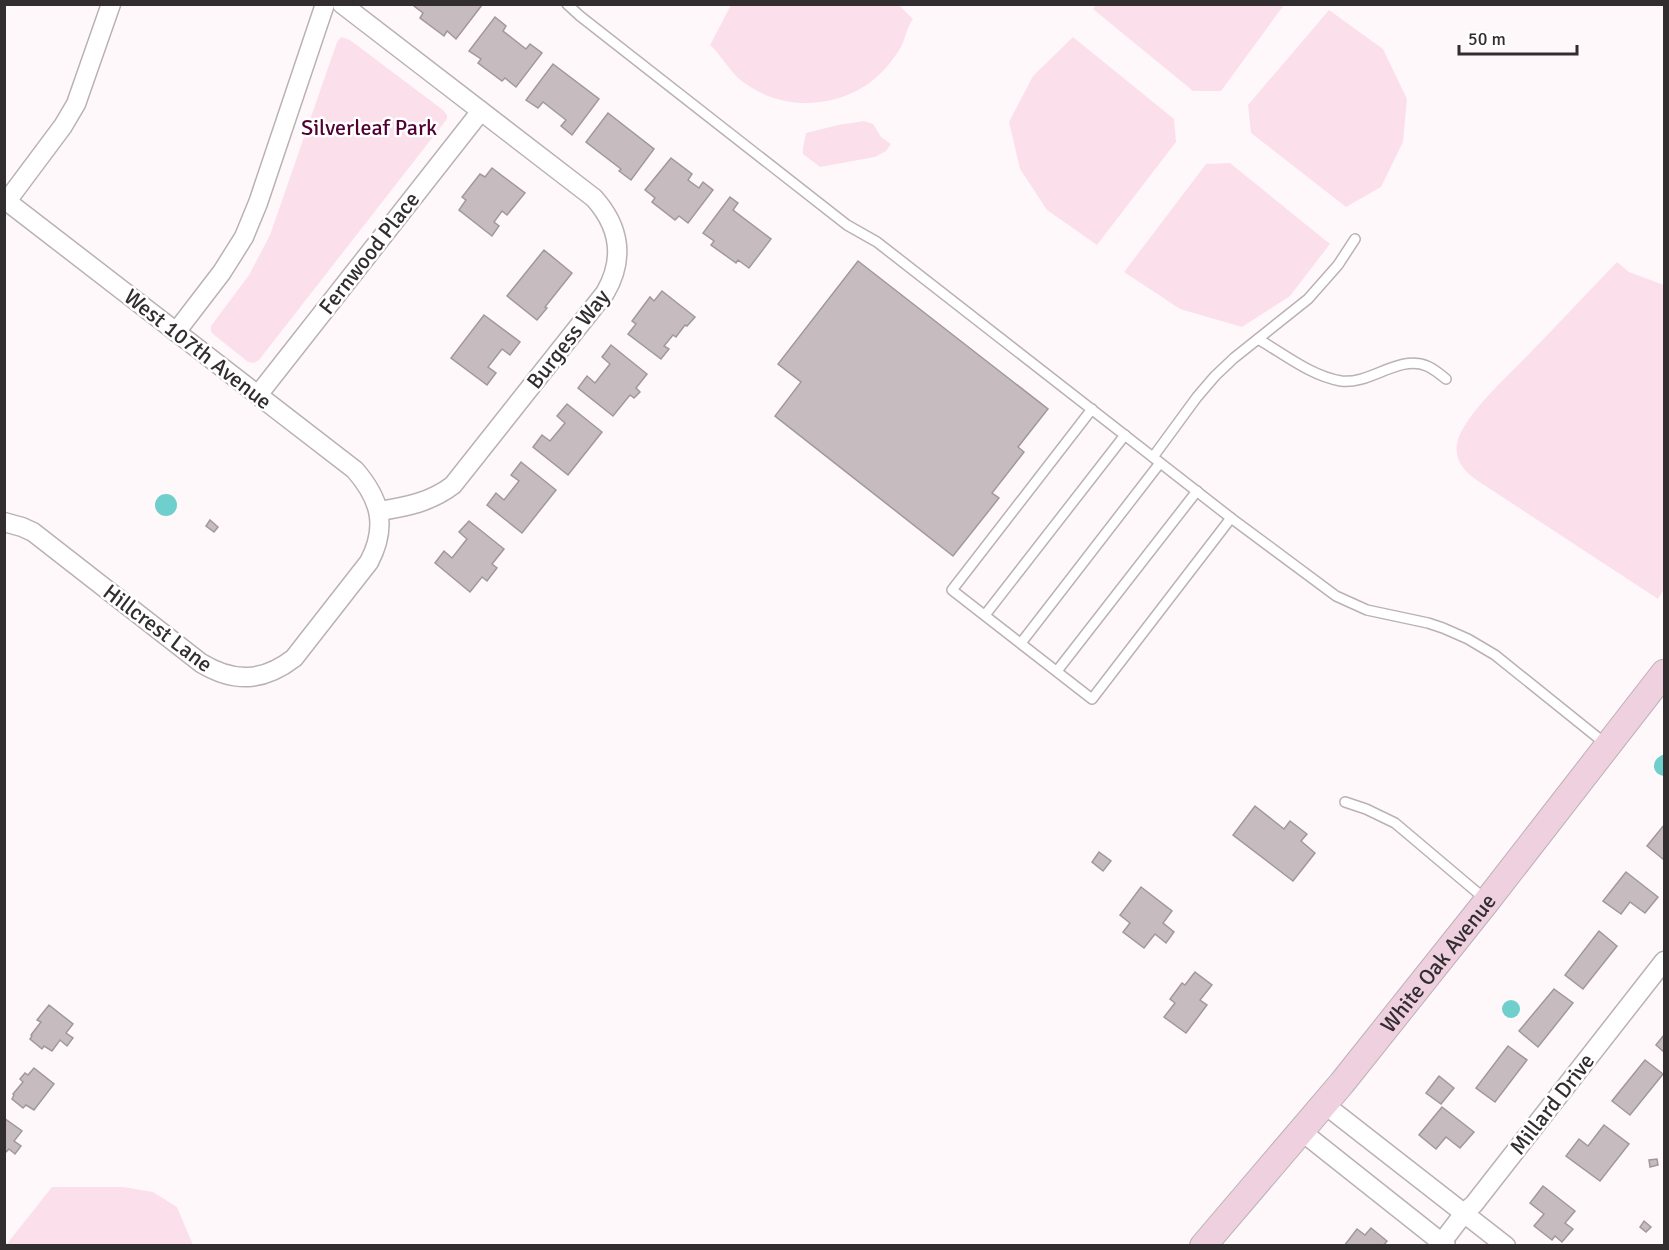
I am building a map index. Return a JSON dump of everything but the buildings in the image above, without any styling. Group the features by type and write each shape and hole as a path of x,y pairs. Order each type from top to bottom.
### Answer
{"street":[{"path":"6,200 59,132 76,104 111,4"},
{"path":"176,332 222,272 244,237 325,4"},
{"name":"Burgess Way","path":"342,4 586,192 602,207 615,231 617,245 616,270 605,293 453,485 428,500 401,508 379,511"},
{"name":"Fernwood Place","path":"258,395 481,111"},
{"name":"West 107th Avenue","path":"6,200 355,470 373,494 379,511"},
{"name":"Hillcrest Lane","path":"4,522 33,532 201,663 214,671 243,678 257,677 272,672 294,658 303,648 369,562 379,537 379,511"},
{"name":"White Oak Avenue","path":"1203,1245 1324,1104 1487,901 1665,673"},
{"name":"Millard Drive","path":"1442,1244 1464,1212 1474,1204 1665,961"},
{"path":"1324,1104 1506,1245"},
{"path":"1301,1131 1442,1244"}],"lane":[{"path":"567,4 579,16 847,225 877,242 1231,519 1341,599 1378,613 1443,628 1482,646 1607,745"},
{"path":"1021,643 1156,460 1197,397 1215,376 1318,289 1338,265 1355,239"},
{"path":"1258,339 1317,373 1342,381 1359,380 1412,363 1427,366 1446,378"},
{"path":"1092,409 952,590 1092,699 1231,519"},
{"path":"985,615 1125,435"},
{"path":"1057,671 1197,491"},
{"path":"1345,802 1395,823 1487,901"}],"green space":[{"path":"731,5 899,5 913,19 896,55 883,71 867,84 850,94 831,100 811,103 791,102 753,89 737,77 710,45"},
{"path":"1096,5 1284,5 1221,91 1193,91 1093,9"},
{"path":"1329,10 1383,49 1407,99 1403,142 1381,187 1346,207 1251,133 1248,105"},
{"name":"Silverleaf Park","path":"341,37 350,40 443,110 447,119 259,360 254,363 248,362 213,334 211,326 249,275 270,235 337,42"},
{"path":"1073,37 1174,119 1176,142 1097,245 1047,210 1020,169 1009,122 1033,76"},
{"path":"864,121 873,124 881,137 891,144 886,151 875,157 820,167 803,154 806,133"},
{"path":"1230,163 1330,244 1290,296 1242,327 1180,309 1124,272 1206,164"},
{"path":"1617,262 1629,272 1664,285 1664,589 1658,599 1473,478 1462,466 1457,456 1460,434 1476,410"},
{"path":"52,1187 123,1187 153,1192 177,1207 193,1245 6,1245"}],"water":[{"path":"166,494 174,497 177,505 174,513 166,516 158,513 155,505 158,497"},
{"path":"1664,755 1664,776 1657,773 1654,767"},
{"path":"1511,1000 1517,1003 1520,1009 1517,1015 1511,1018 1505,1015 1502,1009 1505,1003"}]}
